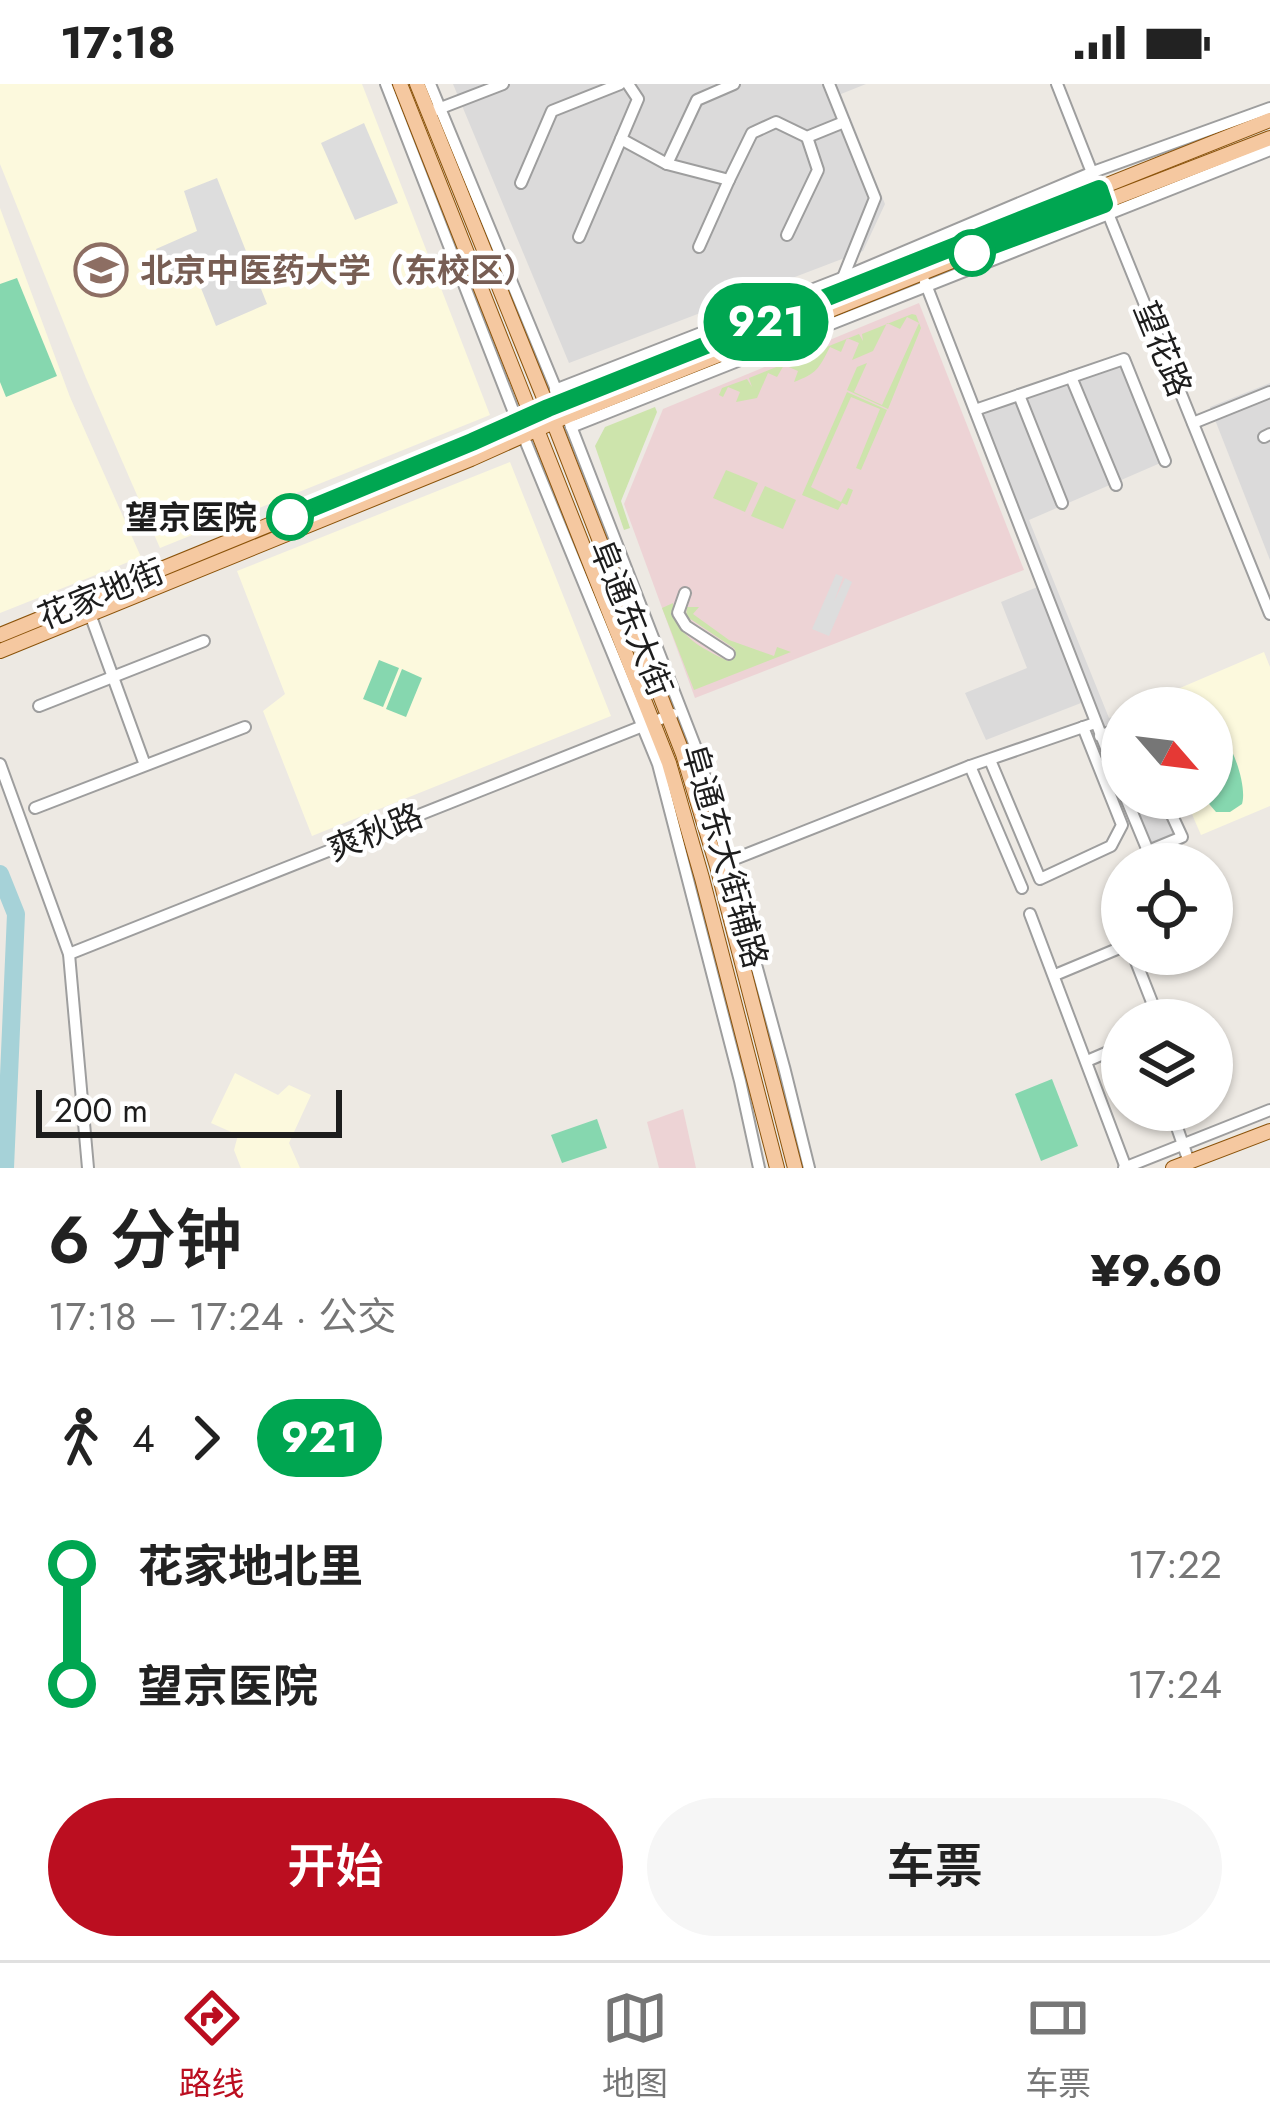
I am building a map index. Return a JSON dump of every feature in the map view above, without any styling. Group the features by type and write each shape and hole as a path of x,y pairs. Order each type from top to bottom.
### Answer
{"main road":[{"name":"阜通东大街","path":"400,84 528,427 646,724 669,763 777,1168"},
{"name":"阜通东大街","path":"417,84 434,111 559,411 676,713 695,788 723,864 795,1168"},
{"name":"花家地街","path":"559,411 924,280 1104,202 1270,120"},
{"name":"花家地街","path":"0,651 836,294 1104,202 1270,138"},
{"name":"花家地街","path":"0,635 528,427"},
{"path":"1173,1168 1270,1131"}],"street":[{"path":"386,84 528,427"},
{"path":"430,84 434,111 503,84"},
{"path":"521,183 552,111 624,84 638,99 579,236"},
{"path":"690,84 697,100"},
{"path":"667,164 697,100 734,84"},
{"path":"836,294 875,198 830,86 844,84"},
{"name":"望花路","path":"1057,84 1270,614"},
{"path":"559,411 842,278 1093,172 1270,108"},
{"path":"699,247 752,133 776,122 807,136 844,122"},
{"path":"788,235 818,170 807,136"},
{"path":"621,139 667,164 729,180"},
{"path":"1104,202 1270,150"},
{"path":"924,280 1123,825 1111,846 1040,879 990,760"},
{"path":"975,410 1124,359 1165,461"},
{"path":"1071,377 1116,485"},
{"path":"1193,423 1270,392"},
{"path":"1019,395 1062,503"},
{"name":"阜通东大街辅路","path":"559,411 637,583 676,713"},
{"path":"685,593 678,613 686,626 729,654"},
{"path":"90,614 145,765"},
{"path":"39,706 204,641"},
{"name":"爽秋路","path":"68,954 676,713"},
{"name":"阜通东大街辅路","path":"646,724 759,1168"},
{"path":"1089,725 1100,736"},
{"path":"723,864 970,766 1089,725"},
{"path":"35,808 245,727"},
{"path":"0,764 68,954 88,1168"},
{"path":"970,766 1022,888"},
{"path":"1135,819 1148,851 1182,837 1174,819"},
{"name":"阜通东大街辅路","path":"723,864 808,1168"},
{"path":"1030,914 1125,1168 1270,1110"},
{"path":"1055,975 1101,956"},
{"path":"1087,1060 1101,1054"},
{"path":"1178,1131 1189,1162"}],"shaded area":[{"path":"0,84 362,84 490,415 160,548 0,164"},
{"path":"453,84 866,84 841,94 885,204 863,251 569,363"},
{"path":"364,123 398,203 355,220 321,143"},
{"path":"217,178 267,304 216,326 195,273 170,280 156,249 197,231 184,191"},
{"path":"0,208 70,397 141,557 0,613"},
{"path":"919,303 1024,570 695,698 624,504 663,409"},
{"path":"1124,359 1165,461 1029,520 1101,698 1101,751 1081,703 986,740 965,693 1027,668 1001,602 1040,586 975,410"},
{"path":"1270,383 1270,560 1210,407"},
{"path":"510,462 611,716 312,836 263,711 285,694 237,571"},
{"path":"836,574 843,577 834,602 845,578 852,582 829,636 812,629"},
{"path":"1264,652 1270,667 1270,806 1201,835 1194,819 1233,819 1233,687 1182,687"},
{"path":"1129,819 1176,819 1185,839 1177,843 1139,843"},
{"path":"235,1073 278,1095 289,1085 311,1095 289,1143 300,1168 241,1168 234,1150 238,1135 211,1123"},
{"path":"683,1109 696,1168 659,1168 647,1122"}],"green space":[{"path":"17,278 57,376 6,397 0,382 0,284"},
{"path":"912,314 916,315 921,328 888,409 847,390 857,367 867,363 854,392 882,405 919,323 907,317 900,329 888,324"},
{"path":"886,324 873,351 852,360 859,343 848,338 859,334 863,341 862,334"},
{"path":"847,339 841,352 830,347 816,370 802,379 794,382 798,371 784,365 777,377 768,373 757,398 736,402 740,392 728,387 723,397 719,395 722,388 747,379 752,387 749,378"},
{"path":"847,392 887,410 861,470 856,468 880,409 851,397 811,487 841,502 848,488 853,490 847,505 842,503 838,510 802,495"},
{"path":"655,407 621,501 630,528 624,530 595,446 605,427"},
{"path":"726,470 758,483 745,512 713,498"},
{"path":"765,486 796,500 783,529 751,516"},
{"path":"673,603 684,632 728,661 735,649 686,616 687,607 699,607 693,614 729,640 774,656 777,647 791,652 694,690 662,608"},
{"path":"379,660 399,668 383,707 363,699"},
{"path":"402,669 422,678 406,717 386,709"},
{"path":"1233,753 1240,772 1242,804 1233,810"},
{"path":"1052,1079 1078,1146 1041,1161 1015,1094"},
{"path":"597,1119 607,1148 562,1163 551,1135"}],"waterway":[{"path":"0,874 16,914 5,1168"}],"bus line":[{"name":"921","path":"290,517 548,408 1099,189 1104,204 972,253"}],"place":[{"name":"北京中医药大学（东校区）","path":"101,270"},
{"name":"望京医院","path":"290,517"}]}
